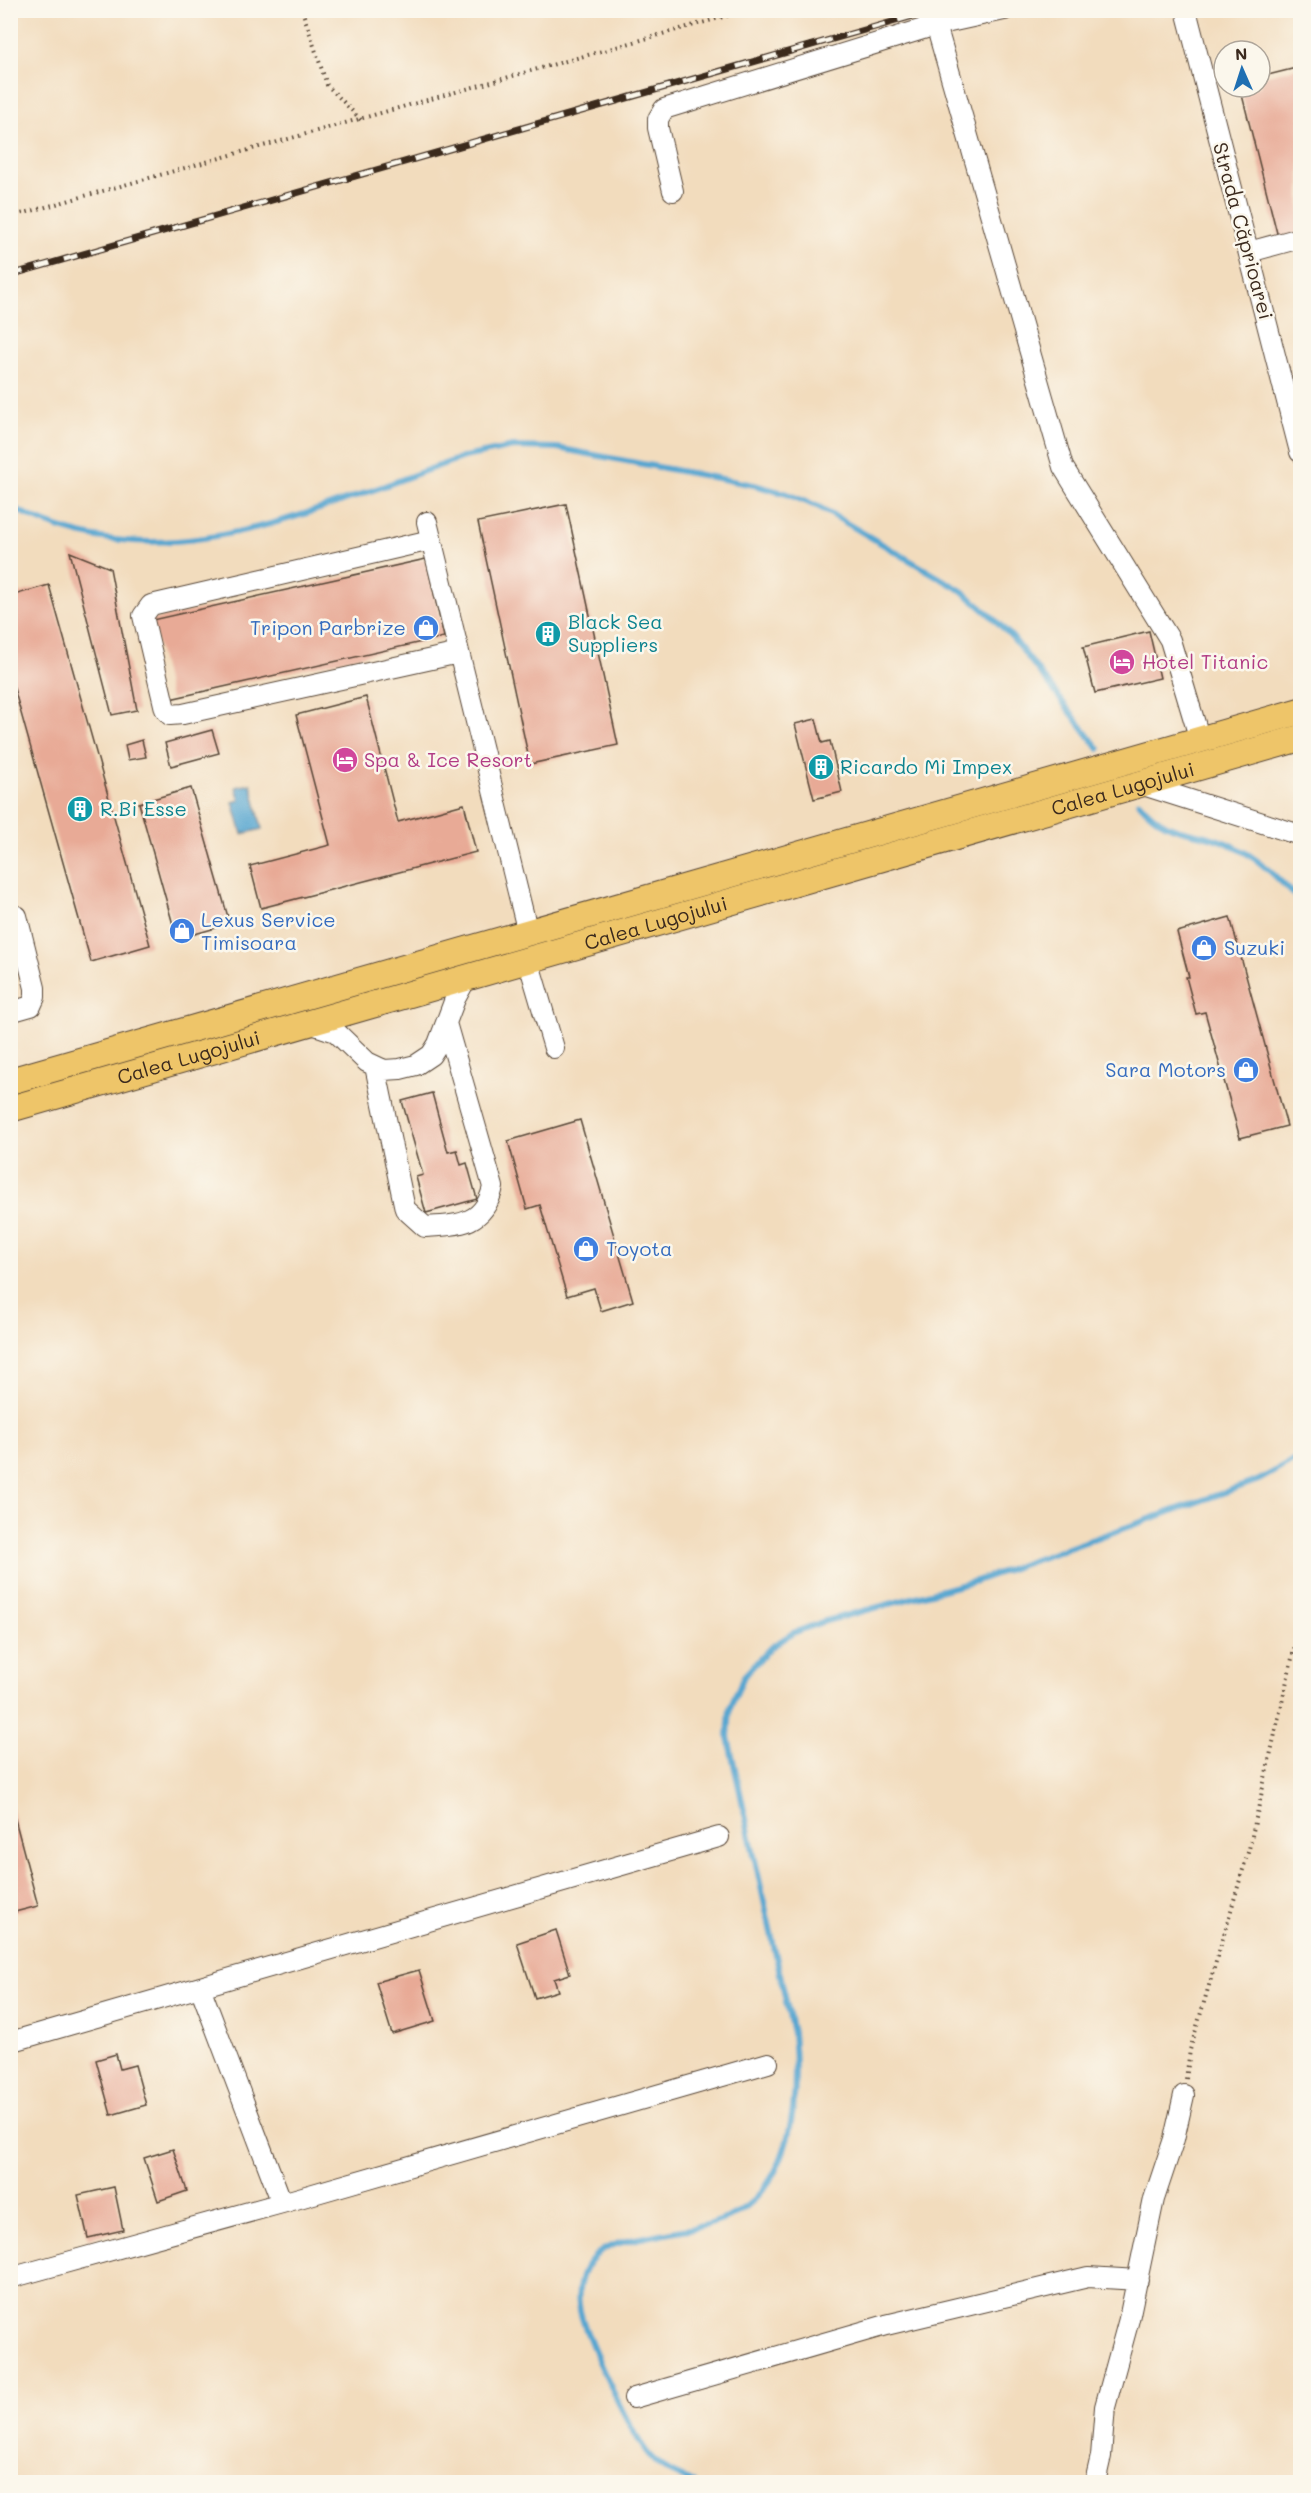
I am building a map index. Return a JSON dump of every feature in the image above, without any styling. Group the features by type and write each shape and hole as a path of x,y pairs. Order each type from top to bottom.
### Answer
{"main road":[{"name":"Calea Lugojului","path":"10,1081 1300,711"},
{"name":"Calea Lugojului","path":"10,1109 1300,738"}],"street":[{"path":"673,191 658,128 658,119 664,110 936,25 1004,10"},
{"name":"Strada Căprioarei","path":"1186,10 1300,452"},
{"path":"936,25 1063,467 1170,640 1200,740"},
{"path":"1249,252 1300,238"},
{"path":"459,653 170,715 165,709 143,616 152,605 429,531 528,933"},
{"path":"1140,784 1300,835"},
{"path":"10,1012 32,1006 35,998 35,988 17,916"},
{"path":"528,960 554,1048"},
{"path":"309,1023 336,1032 367,1062 384,1070 416,1065 431,1055 467,977"},
{"path":"375,1066 405,1209 425,1227 451,1225 476,1218 489,1205 493,1187 446,1023"},
{"path":"10,2042 719,1837"},
{"path":"200,1987 282,2203"},
{"path":"10,2278 282,2203 768,2063"},
{"path":"1095,2482 1101,2456 1105,2408 1138,2280 1154,2199 1174,2139 1184,2095"},
{"path":"634,2398 886,2325 1088,2277 1138,2280"}],"path":[{"path":"302,10 327,85 361,120"},
{"path":"10,217 748,10"},
{"path":"1184,2095 1190,2050 1249,1849 1300,1623"}],"water":[{"path":"251,784 262,829 242,834 233,802 240,800 236,787"}],"building":[{"path":"1300,67 1300,240 1280,245 1243,99 1272,99 1272,74"},
{"name":"Black Sea Suppliers","path":"566,504 618,745 530,764 478,522"},
{"path":"70,552 110,568 137,710 112,715"},
{"path":"426,559 444,637 170,699 152,620"},
{"name":"R.Bi Esse","path":"49,585 150,945 91,962 10,674 10,596"},
{"name":"Hotel Titanic","path":"1149,631 1160,678 1095,693 1083,647"},
{"name":"Spa & Ice Resort","path":"366,697 398,822 464,804 476,852 261,908 250,866 330,845 296,715"},
{"name":"Ricardo Mi Impex","path":"816,719 822,743 830,741 842,792 814,799 795,724"},
{"path":"212,730 219,753 171,766 165,743"},
{"path":"142,740 146,757 128,760 125,745"},
{"path":"191,788 230,924 177,939 139,803"},
{"name":"Sara Motors","path":"1230,917 1287,1126 1240,1138 1205,1012 1196,1014 1177,932"},
{"path":"432,1093 448,1152 457,1150 461,1165 467,1163 477,1199 426,1213 416,1177 423,1175 402,1101"},
{"name":"Toyota","path":"580,1120 633,1301 601,1311 594,1288 567,1296 540,1205 527,1209 508,1141"},
{"path":"11,1804 38,1906 11,1913 10,1909"},
{"path":"556,1930 570,1974 554,1979 558,1991 535,1998 517,1943"},
{"path":"419,1970 435,2021 392,2034 376,1982"},
{"path":"116,2054 120,2069 135,2065 146,2105 111,2115 96,2060"},
{"path":"173,2149 187,2191 158,2201 144,2158"},
{"path":"114,2187 123,2230 88,2238 78,2195"}],"waterway":[{"path":"10,506 67,530 124,541 181,541 238,532 296,517 464,457 513,447 557,448 754,485 787,494 819,507 962,591 1013,638 1099,749"},
{"path":"1139,802 1161,822 1216,839 1249,855 1276,876 1300,901"},
{"path":"693,2482 660,2465 643,2446 621,2408 598,2360 582,2318 579,2293 581,2280 589,2263 607,2248 634,2239 711,2224 727,2218 750,2204 767,2185 788,2138 795,2084 793,2033 728,1737 730,1708 744,1676 770,1648 793,1633 822,1622 976,1581 1259,1480 1300,1457"}],"railway":[{"path":"10,275 934,10"}],"place":[{"name":"Tripon Parbrize","path":"426,628"},
{"name":"Black Sea Suppliers","path":"548,634"},
{"name":"Hotel Titanic","path":"1122,662"},
{"name":"Spa & Ice Resort","path":"345,760"},
{"name":"Ricardo Mi Impex","path":"821,767"},
{"name":"R.Bi Esse","path":"80,809"},
{"name":"Lexus Service Timisoara","path":"182,931"},
{"name":"Suzuki","path":"1204,948"},
{"name":"Sara Motors","path":"1246,1070"},
{"name":"Toyota","path":"586,1249"}]}
